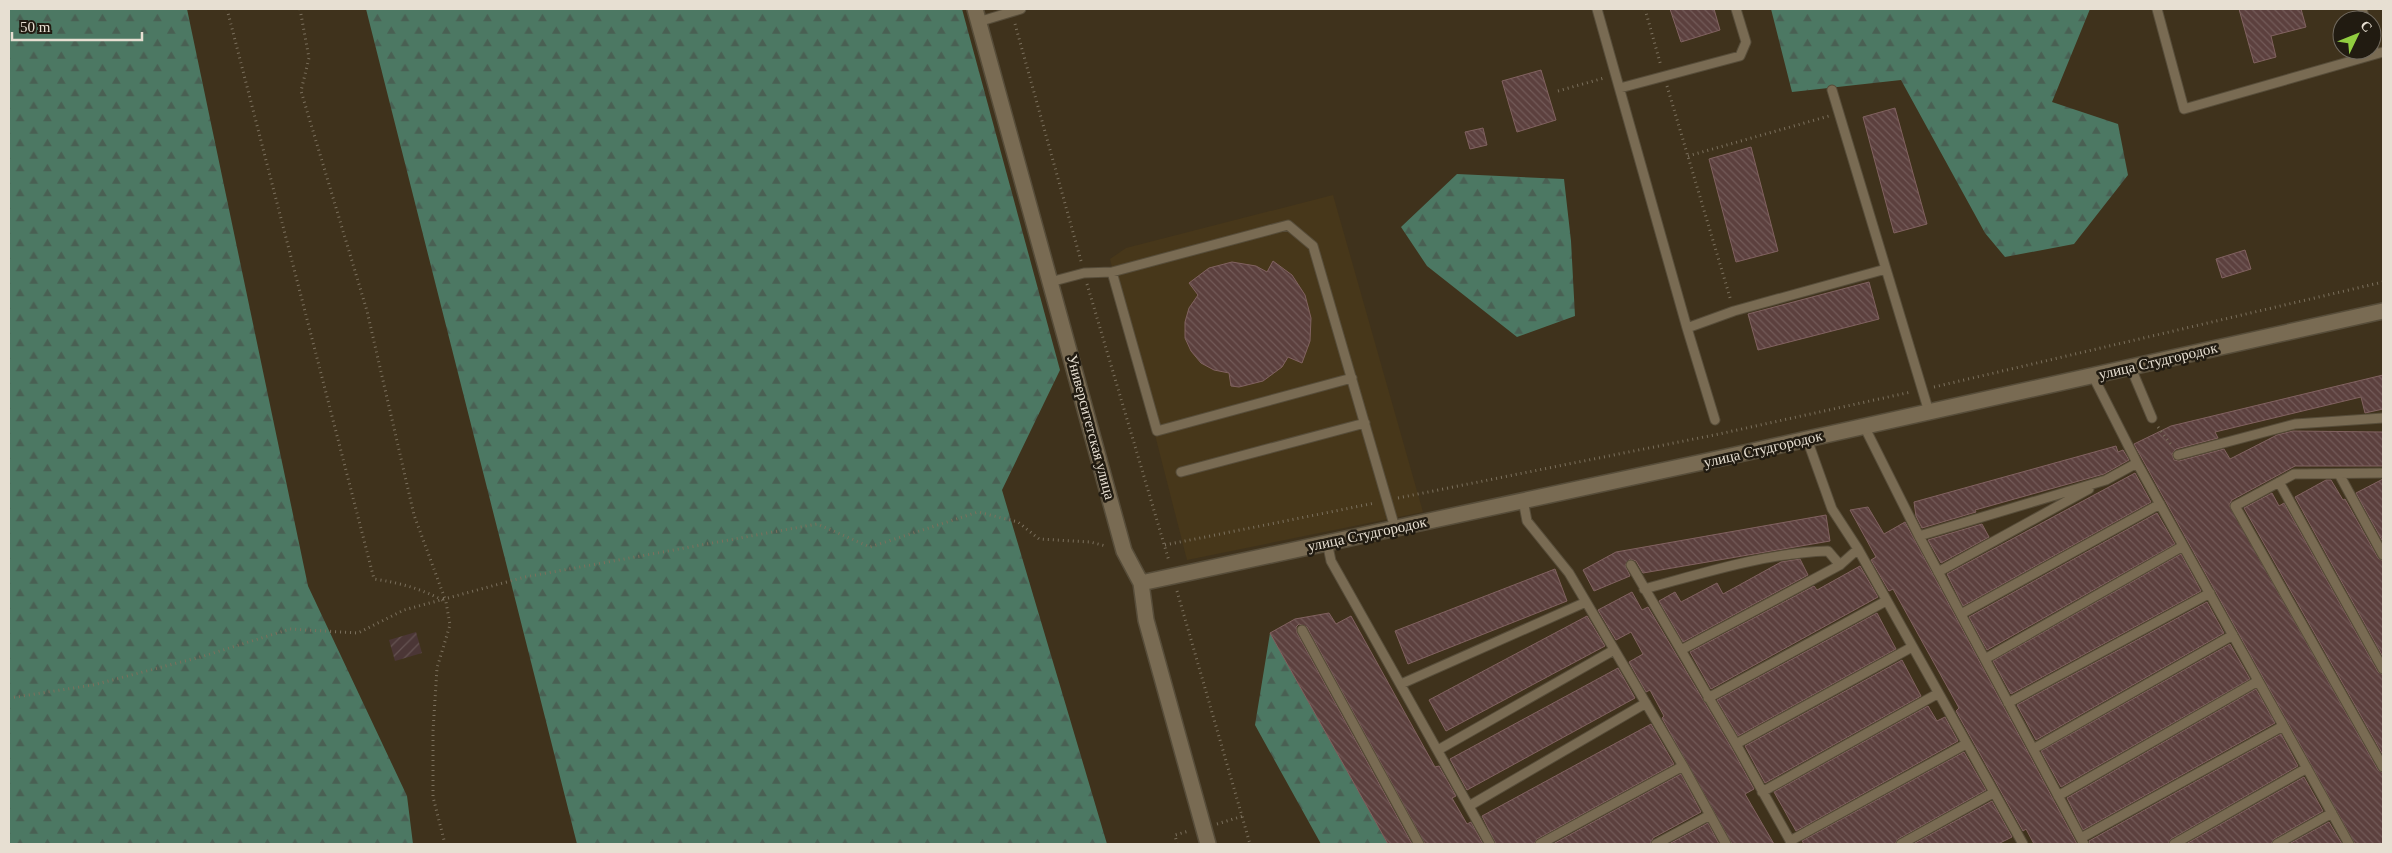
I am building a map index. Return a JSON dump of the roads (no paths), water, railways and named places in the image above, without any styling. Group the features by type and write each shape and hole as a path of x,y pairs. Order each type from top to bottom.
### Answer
{"street":[{"name":"Университетская улица","path":"977,15 1124,551 1141,583 1146,620 1208,844"},
{"name":"улица Студгородок","path":"1141,583 2132,368 2383,311"}],"lane":[{"path":"977,15 1021,9"},
{"path":"1597,9 1687,328 1715,420"},
{"path":"1620,88 1740,56 1746,42 1736,9"},
{"path":"2156,9 2184,109 2355,60"},
{"path":"1832,90 1929,412"},
{"path":"1050,282 1084,273 1112,272 1288,224 1313,246 1395,528"},
{"path":"1687,328 1734,311 1886,269"},
{"path":"1112,272 1157,431 1352,378"},
{"path":"2132,368 2152,418"},
{"path":"2093,376 2137,463 2349,844"},
{"path":"2178,455 2294,424 2383,418"},
{"path":"1181,472 1365,423"},
{"path":"1864,426 1960,614 2083,841 2283,726"},
{"path":"1806,439 1832,509 1858,549 2020,843"},
{"path":"1938,572 2137,463"},
{"path":"2383,474 2294,474 2235,506 2383,767"},
{"path":"2339,474 2383,555"},
{"path":"1919,536 2106,480"},
{"path":"2279,482 2383,669"},
{"path":"1523,500 1527,521 1569,573 1683,766 1726,844"},
{"path":"1960,614 2160,504"},
{"path":"1327,542 1331,561 1490,844"},
{"path":"1985,659 2183,546"},
{"path":"1680,650 1840,565 1858,549"},
{"path":"1644,589 1748,562 1804,552 1828,551 1840,565"},
{"path":"1631,565 1791,842 1966,744"},
{"path":"2008,703 2210,594"},
{"path":"1708,698 1886,601"},
{"path":"1401,684 1586,602"},
{"path":"1302,630 1419,844"},
{"path":"2033,749 2233,635"},
{"path":"1736,744 1912,647"},
{"path":"1438,750 1614,650"},
{"path":"2058,796 2258,681"},
{"path":"1762,792 1937,694"},
{"path":"1469,806 1646,703"},
{"path":"1540,844 1683,766"},
{"path":"2174,844 2307,768"},
{"path":"1901,844 1993,793"},
{"path":"2277,844 2332,813"},
{"path":"1656,844 1710,815"}]}
